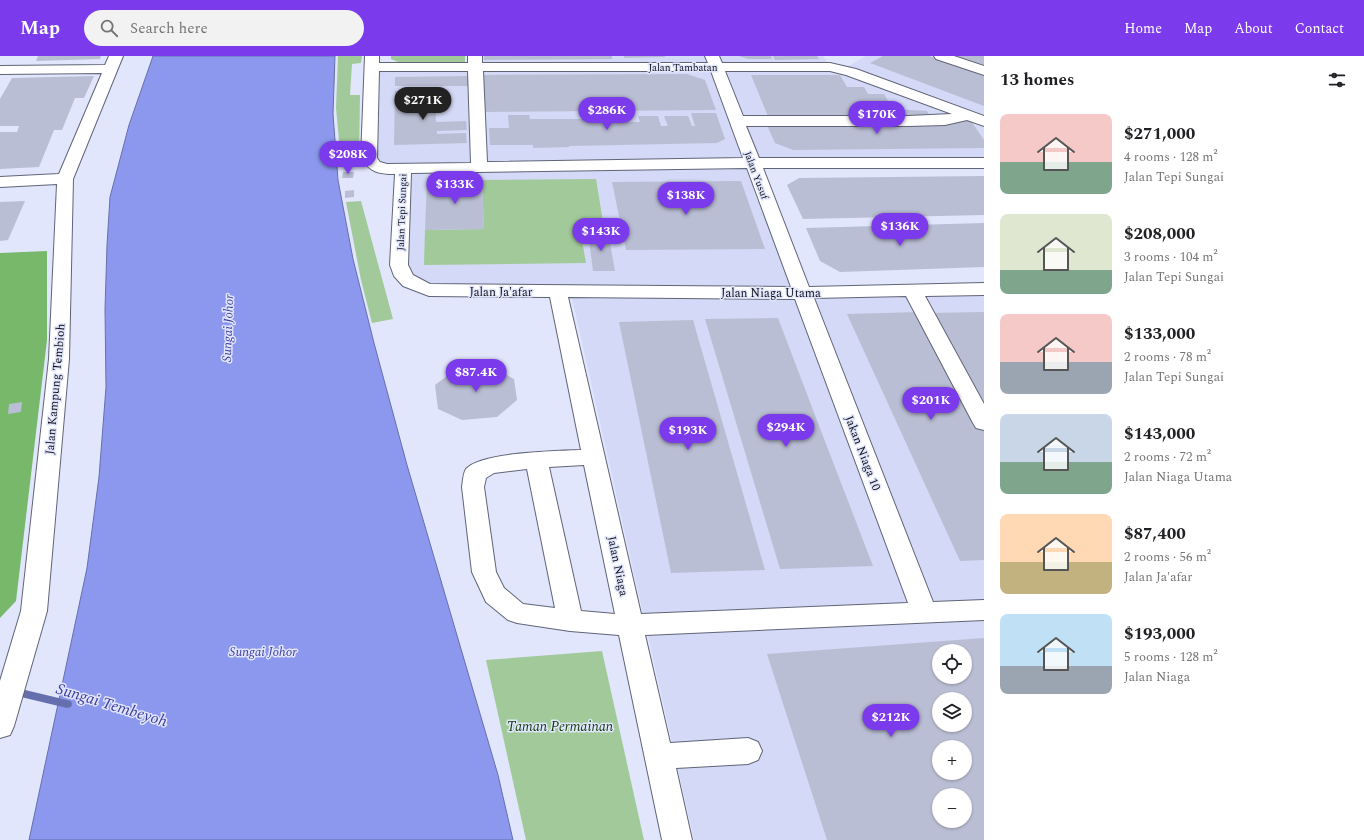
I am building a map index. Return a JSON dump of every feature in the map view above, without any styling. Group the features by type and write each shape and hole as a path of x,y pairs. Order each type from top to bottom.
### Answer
{"street":[{"path":"941,56 984,71"},
{"name":"Jalan Tambatan","path":"372,62 714,62 835,68 851,72 984,121"},
{"name":"Jalan Tepi Sungai","path":"372,62 369,158 374,165 379,168 404,170 399,265 401,273 407,281 417,287 429,290 444,291"},
{"path":"475,62 479,168"},
{"name":"Jalan Yusuf","path":"714,62 802,293"},
{"path":"0,84 4,70 113,63"},
{"name":"Jalan Kampung Tembioh","path":"0,726 34,611 59,359 65,179 113,63"},
{"path":"737,121 908,121 945,120 969,116"},
{"path":"404,170 753,163 984,163"},
{"path":"0,182 65,179"},
{"name":"Jalan Niaga Utama","path":"558,292 802,293 984,289"},
{"path":"912,290 984,423"},
{"name":"Jalan Ja'afar","path":"444,291 558,292"},
{"name":"Jalan Niaga","path":"558,292 677,840"},
{"name":"Jakan Niaga 10","path":"802,293 924,612"},
{"path":"594,457 536,460 489,466 475,474 473,487 484,572 495,595 517,613 570,621 630,625 984,610"},
{"path":"536,460 570,621"},
{"path":"659,756 748,751"}],"shaded area":[{"path":"471,56 823,56 832,70 984,128 984,161 762,166 809,288 446,287 422,283 407,270 411,166 386,166 379,163 377,159 376,141 380,70 471,70"},
{"path":"866,56 984,56 984,125 840,71"},
{"path":"984,294 984,840 694,840 572,298 816,298"}],"green space":[{"path":"338,56 362,56 361,63 352,64 350,95 360,95 359,162 341,162 336,108"},
{"path":"391,56 465,56 465,62 398,62 391,59"},
{"path":"596,179 604,228 580,229 586,263 424,265 425,230 484,229 482,180"},
{"path":"361,201 393,319 372,323 361,280 346,202"},
{"path":"47,251 47,340 16,601 0,618 0,253"},
{"name":"Taman Permainan","path":"602,651 644,840 526,840 486,660"}],"water":[{"name":"Sungai Johor","path":"153,56 335,56 333,114 338,180 353,259 407,465 498,775 513,840 29,840 87,568 99,477 106,387 105,309 110,197 129,125"}],"building":[{"path":"38,56 101,56 100,59 36,61"},
{"path":"484,56 612,56 612,59 484,60"},
{"path":"624,56 665,56 665,57 624,58"},
{"path":"739,56 771,56 772,59 748,59"},
{"path":"773,56 817,56 819,59 775,60"},
{"path":"883,56 929,56 984,76 984,106 870,63"},
{"path":"952,56 984,56 984,68"},
{"path":"687,74 705,80 716,110 483,112 482,75"},
{"path":"751,75 840,75 847,87 864,87 868,94 884,94 893,109 927,111 930,116 770,121"},
{"path":"94,76 84,98 75,98 62,130 54,130 39,167 0,169 0,132 17,132 19,126 0,126 0,99 12,78"},
{"path":"469,76 469,86 395,86 395,77"},
{"path":"435,90 436,122 466,121 467,130 437,131 437,134 466,133 467,143 394,145 395,91"},
{"path":"602,113 603,119 621,119 621,122 640,122 638,116 658,116 661,126 668,126 664,116 688,116 692,126 695,126 691,113 716,113 725,139 717,143 533,148 533,145 490,145 489,128 509,128 508,115 529,115 530,119 583,119 582,114"},
{"path":"971,121 984,140 984,148 793,150 775,143 766,123"},
{"path":"343,172 354,172 353,178 342,178"},
{"path":"984,176 984,215 803,219 787,185 799,178"},
{"path":"482,180 484,229 425,230 427,181"},
{"path":"741,181 765,249 626,250 612,182"},
{"path":"354,190 354,197 345,198 345,191"},
{"path":"25,201 8,240 0,241 0,202"},
{"path":"984,223 984,267 840,272 820,261 806,228"},
{"path":"588,232 608,232 615,271 593,271"},
{"path":"920,312 984,432 984,560 960,561 847,314"},
{"path":"984,312 984,411 930,313"},
{"path":"778,318 873,566 780,569 705,319"},
{"path":"693,320 765,570 671,573 619,322"},
{"path":"490,366 514,379 517,400 497,417 462,420 438,409 435,385 456,369"},
{"path":"22,402 21,412 8,414 9,404"},
{"path":"984,638 984,840 827,840 767,654"}],"waterway":[{"name":"Sungai Tembeyoh","path":"0,688 67,704"}]}
